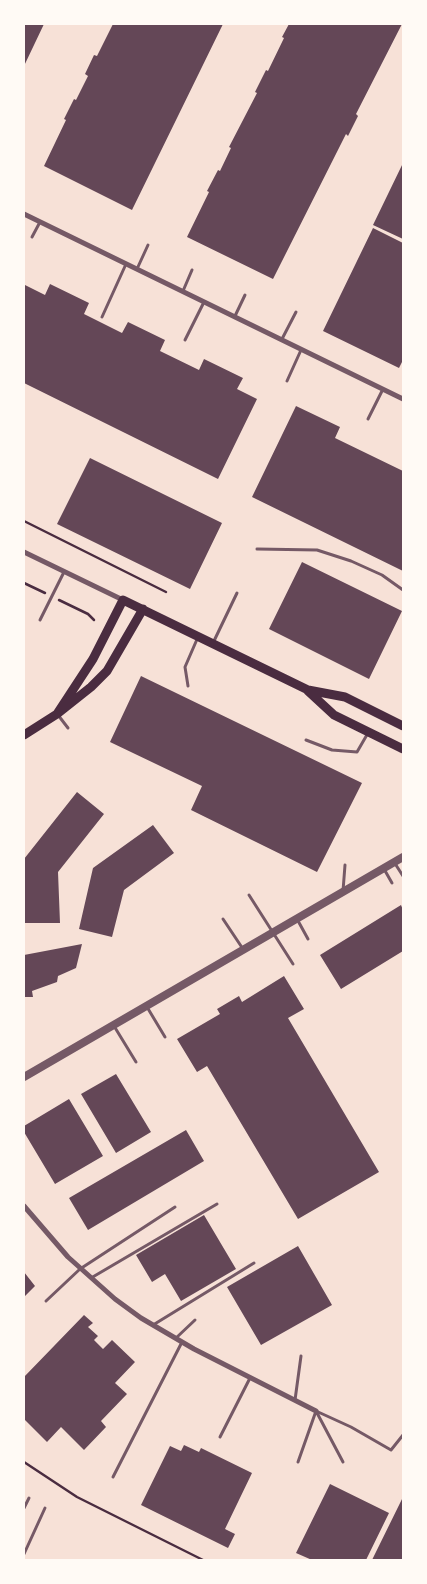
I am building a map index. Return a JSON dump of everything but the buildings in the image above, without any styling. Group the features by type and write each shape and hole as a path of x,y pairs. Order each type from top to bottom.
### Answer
{"main road":[{"path":"57,714 93,660 123,600 308,690 345,696 403,726"},
{"path":"24,735 57,714 108,671 143,609"},
{"path":"308,690 334,715 403,749"}],"street":[{"path":"24,214 403,399"},
{"path":"24,552 123,600"},
{"path":"24,1077 403,857"},
{"path":"25,1210 80,1269 115,1299 175,1339 316,1411"}],"lane":[{"path":"32,237 40,221"},
{"path":"137,269 148,245"},
{"path":"102,317 126,264"},
{"path":"183,291 192,270"},
{"path":"235,316 245,294"},
{"path":"185,340 204,302"},
{"path":"282,339 296,312"},
{"path":"287,381 302,349"},
{"path":"368,419 383,389"},
{"path":"257,549 317,550 351,561 382,575 403,590"},
{"path":"40,620 64,571"},
{"path":"213,643 237,593"},
{"path":"188,686 185,667 198,636"},
{"path":"57,714 68,728"},
{"path":"306,740 332,750 357,752 368,732"},
{"path":"394,862 403,876"},
{"path":"343,891 345,865"},
{"path":"383,868 392,884"},
{"path":"249,895 292,964"},
{"path":"296,918 308,939"},
{"path":"223,919 243,950"},
{"path":"146,1006 165,1037"},
{"path":"114,1025 136,1062"},
{"path":"90,1278 217,1204"},
{"path":"46,1301 80,1269 175,1207"},
{"path":"153,1325 254,1263"},
{"path":"175,1339 194,1320"},
{"path":"113,1476 182,1342"},
{"path":"295,1400 301,1356"},
{"path":"220,1437 250,1377"},
{"path":"316,1411 391,1450 403,1435"},
{"path":"316,1411 343,1462"},
{"path":"298,1462 316,1411"},
{"path":"24,1508 29,1498"},
{"path":"24,1554 45,1508"}],"path":[{"path":"24,521 166,592"},
{"path":"24,1462 77,1497 203,1560"}]}
